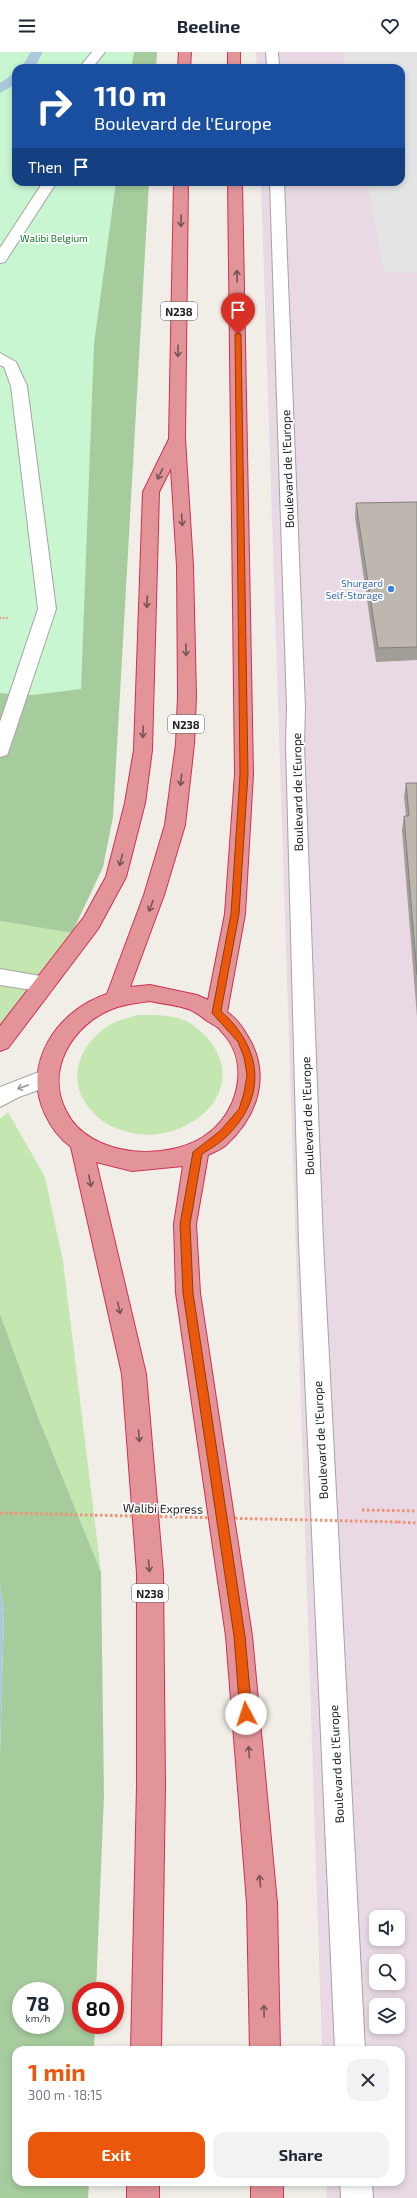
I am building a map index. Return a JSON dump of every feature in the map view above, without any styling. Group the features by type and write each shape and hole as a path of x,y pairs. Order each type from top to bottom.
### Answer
{"highway":[{"path":"184,64 185,52"},
{"path":"234,52 234,64"},
{"name":"N238","path":"115,999 154,896 175,825 185,744 187,696 184,566 177,439 182,186"},
{"path":"216,1013 235,914 244,774 235,186"},
{"path":"0,1042 91,923 116,877 135,803 143,750 151,492 177,439"},
{"path":"133,995 168,995 185,998 216,1013 230,1025 242,1040 248,1057 251,1075 249,1093 242,1111 231,1127 216,1141 197,1152 178,1159 158,1162 117,1160 81,1143 71,1135 55,1114 47,1090 49,1061 56,1045 67,1030 80,1017 97,1006 115,999 133,995"},
{"name":"N238","path":"81,1143 134,1374 150,1573 151,1785 146,2046"},
{"path":"197,1152 185,1224 188,1293 239,1636 262,1903 265,2046"},
{"path":"143,2186 143,2198"},
{"path":"267,2186 267,2198"}],"street":[{"path":"88,64 99,52"},
{"path":"272,52 273,64"},
{"path":"0,259 47,186"},
{"name":"Boulevard de l'Europe","path":"277,186 296,708 295,752 311,1242 350,2046"},
{"path":"0,358 11,365 19,386 47,609 0,750"},
{"path":"0,977 45,984"},
{"path":"0,1098 11,1091 47,1078"},
{"path":"356,2186 357,2198"}],"path":[{"path":"324,1509 417,1511"},
{"name":"Walibi Express","path":"0,1513 417,1523"}],"shaded area":[{"path":"256,52 417,52 417,2198 327,2198 326,2186 405,2186 405,2046 322,2046 261,186 405,186 405,64 257,64"},
{"path":"343,52 417,52 417,273 384,273 368,186 405,186 405,64 345,64"}],"green space":[{"name":"Walibi Belgium","path":"0,52 134,52 132,64 12,64 12,186 115,186 94,344 81,689 33,695 0,693"},
{"path":"134,52 157,52 156,64 132,64"},
{"path":"56,186 149,186 113,817 103,867 72,933 0,921 0,693 33,694"},
{"path":"0,921 72,933 0,1028"},
{"path":"137,1015 169,1016 188,1022 209,1040 214,1047 222,1065 222,1083 216,1098 205,1112 191,1123 174,1130 156,1134 138,1134 124,1131 112,1126 101,1120 91,1110 78,1087 77,1075 79,1063 91,1041 111,1024"},
{"path":"8,1112 45,1177 63,1261 101,1572 38,1417 0,1314 0,1119"},
{"path":"0,1314 38,1417 101,1572 104,1795 96,1982 72,1982 72,2034 95,2034 94,2046 12,2046 12,2186 89,2186 88,2198 0,2198 0,1754 4,1612 0,1585"}],"water":[{"path":"31,52 43,52 36,64 24,64"},
{"path":"12,75 12,86 0,93 0,83"},
{"path":"0,1585 4,1612 0,1754"}],"building":[{"name":"Shurgard Self-Storage","path":"417,502 417,647 378,648 356,503"},
{"path":"406,783 417,783 417,975 404,816 409,816"}],"place":[{"name":"Shurgard Self-Storage","path":"391,589"}],"route":[{"path":"238,334 244,774 235,914 216,1013 230,1025 242,1040 248,1057 251,1075 249,1093 242,1111 231,1127 216,1141 197,1152 185,1224 188,1293 239,1636 246,1714"}]}
